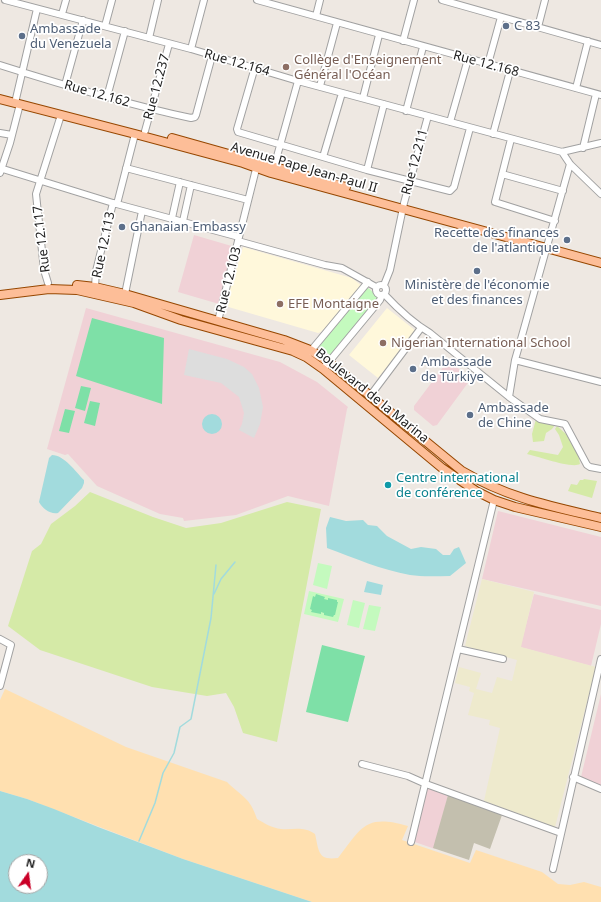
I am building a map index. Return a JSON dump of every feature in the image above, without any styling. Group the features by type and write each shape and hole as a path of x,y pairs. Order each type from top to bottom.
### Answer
{"main road":[{"name":"Avenue Pape Jean-Paul II","path":"0,94 17,102 61,115 403,206 547,246 601,263"},
{"name":"Avenue Pape Jean-Paul II","path":"0,98 144,131 274,167 403,206"},
{"name":"Avenue Pape Jean-Paul II","path":"547,246 601,258"},
{"name":"Boulevard de la Marina","path":"0,289 48,284 72,284 95,287 125,294 284,340 308,354 323,369 442,468 463,483 494,500 515,507 601,527"},
{"name":"Boulevard de la Marina","path":"0,295 49,289 77,290 94,293 134,303 181,320 308,354 329,362 462,471 483,483 504,493 530,502 601,518"}],"street":[{"name":"Rue 12.164","path":"5,0 19,2 37,9 62,14 125,31 406,111 562,152"},
{"path":"62,14 66,0"},
{"path":"105,26 112,0"},
{"path":"149,38 158,0"},
{"path":"191,50 204,0"},
{"name":"Rue 12.168","path":"257,0 379,35 599,94"},
{"path":"316,16 320,0"},
{"path":"403,41 414,0"},
{"path":"442,0 601,45"},
{"path":"538,27 545,0"},
{"path":"37,9 17,102 12,135 0,170 115,204 183,221 325,265 342,268 376,287 377,293 383,295 421,328 430,333 509,397 540,419 565,424 587,465 601,469"},
{"path":"488,64 501,17"},
{"path":"65,85 83,20"},
{"path":"320,86 337,23"},
{"path":"107,97 125,31"},
{"path":"363,98 379,35"},
{"path":"576,88 588,41"},
{"name":"Rue 12.237","path":"144,131 169,44"},
{"path":"406,111 423,47"},
{"name":"Rue 12.162","path":"0,65 107,97 191,118 195,117 212,56"},
{"path":"450,122 468,59"},
{"path":"255,67 237,130 238,132 367,170 410,182 450,191 453,190 470,128"},
{"path":"493,134 510,71"},
{"path":"274,167 298,81"},
{"path":"323,157 342,93"},
{"path":"583,148 599,94"},
{"path":"367,170 384,104"},
{"path":"40,182 61,115"},
{"name":"Rue 12.211","path":"384,285 390,270 403,206 428,116"},
{"path":"0,132 12,135"},
{"name":"Rue 12.113","path":"95,287 96,271 135,134"},
{"path":"511,139 495,202 555,221"},
{"path":"601,143 562,152 570,164 601,194"},
{"path":"509,397 515,360 570,164"},
{"path":"126,168 248,200"},
{"name":"Rue 12.103","path":"218,321 256,168"},
{"path":"502,174 563,191"},
{"name":"Rue 12.117","path":"40,182 36,194 44,270 48,284"},
{"path":"172,218 180,182"},
{"path":"183,221 191,185"},
{"path":"125,294 142,210"},
{"path":"308,354 368,282"},
{"path":"323,369 380,300 386,289 384,285 376,287"},
{"path":"370,396 421,328"},
{"path":"515,360 601,382"},
{"path":"410,842 426,784 494,500"},
{"path":"0,639 11,645 0,686"},
{"path":"458,649 503,659"},
{"path":"553,869 601,659"},
{"path":"362,764 408,776 426,784 561,833"},
{"path":"573,777 601,789"}],"shaded area":[{"path":"194,235 235,247 219,304 178,292"},
{"path":"243,247 352,278 363,287 321,332 318,333 225,306"},
{"path":"86,308 280,362 317,382 348,407 329,506 288,496 236,515 184,521 183,518 160,514 97,486 68,454 65,455 47,449"},
{"name":"Nigerian International School","path":"387,308 416,331 378,378 349,355"},
{"path":"189,349 227,359 244,367 252,374 259,388 263,407 260,424 254,438 239,430 244,413 239,397 221,383 184,375"},
{"path":"447,362 450,362 469,377 470,380 437,425 433,426 414,410 414,406"},
{"path":"498,511 601,537 601,606 482,579"},
{"path":"482,579 534,592 521,647 596,667 555,827 484,801 500,728 489,725 490,720 468,715 474,693 469,691 470,687 455,683 459,667 481,673 476,689 492,693 497,677 512,681 517,660 465,646"},
{"path":"534,594 601,610 601,624 591,666 520,647"},
{"path":"601,694 601,786 581,777"},
{"path":"427,786 448,795 435,849 412,841"},
{"path":"448,795 502,815 490,849 474,843 469,860 433,848"}],"green space":[{"path":"367,287 380,298 331,356 318,345"},
{"path":"92,318 164,338 162,404 76,376"},
{"path":"81,386 91,388 85,411 75,408"},
{"path":"90,401 100,403 95,426 84,423"},
{"path":"65,409 75,411 69,433 59,431"},
{"path":"536,419 555,425 546,433 544,441 533,442 532,434"},
{"path":"557,426 566,434 571,443 577,448 580,464 562,464 527,454 530,450 558,455 563,447 559,435 555,429"},
{"path":"584,479 597,481 592,498 568,491 571,484 577,485 580,480"},
{"path":"90,492 153,517 186,528 221,523 287,502 321,509 277,742 243,733 234,707 226,693 207,696 152,687 40,650 8,626 32,551 41,544 51,524 75,506"},
{"path":"318,563 332,566 327,589 313,585"},
{"path":"309,591 344,599 338,622 304,614"},
{"path":"316,594 325,597 324,599 328,600 328,598 337,600 338,602 335,615 333,617 324,615 324,613 321,612 321,614 311,612 312,610 310,609 313,596 315,597"},
{"path":"353,600 365,603 359,628 347,625"},
{"path":"369,605 381,607 375,631 363,629"},
{"path":"322,645 365,656 348,722 306,712"}],"sand":[{"path":"5,689 126,747 227,782 245,798 251,806 257,819 278,828 302,829 315,834 318,849 326,858 338,858 359,831 366,826 373,823 382,822 394,823 408,826 402,840 470,863 476,850 542,872 558,884 570,885 584,882 601,887 601,902 312,902 183,859 27,799 0,791 0,700"}],"water":[{"path":"212,414 219,417 222,424 219,431 212,434 205,431 202,424 205,417"},
{"path":"52,455 65,461 84,480 82,488 58,513 52,513 42,507 39,502 49,458"},
{"path":"330,517 346,521 363,520 368,525 377,526 387,536 411,549 421,547 436,549 443,555 450,555 454,549 459,547 466,563 450,576 420,576 389,570 368,563 327,548 326,528"},
{"path":"367,581 383,585 381,595 364,592"},
{"path":"0,791 54,809 183,859 312,902 0,902"}],"waterway":[{"path":"214,594 221,579 235,562"},
{"path":"139,841 155,803 163,773 174,753 180,727 191,719 211,618 216,565"}],"place":[{"name":"C 83","path":"506,26"},
{"name":"Ambassade du Venezuela","path":"22,36"},
{"name":"Collège d'Enseignement Général l'Océan","path":"286,67"},
{"name":"Ghanaian Embassy","path":"122,227"},
{"name":"Recette des finances de l'atlantique","path":"567,240"},
{"name":"Ministère de l'économie et des finances","path":"477,271"},
{"name":"EFE Montaigne","path":"280,304"},
{"name":"Nigerian International School","path":"383,343"},
{"name":"Ambassade de Türkiye","path":"413,369"},
{"name":"Ambassade de Chine","path":"470,415"},
{"name":"Centre international de conférence","path":"388,485"}]}
